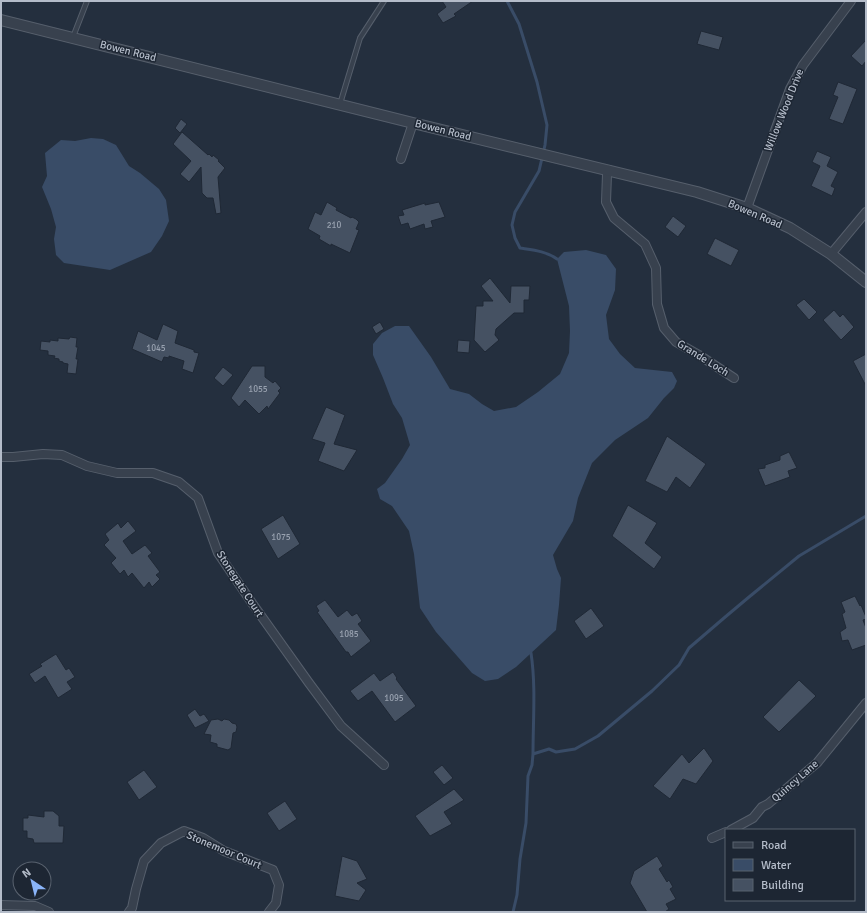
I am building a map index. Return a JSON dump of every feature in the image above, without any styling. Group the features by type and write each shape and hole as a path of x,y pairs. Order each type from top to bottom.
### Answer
{"street":[{"name":"Willow Wood Drive","path":"746,208 790,89 802,65 851,1"},
{"name":"Bowen Road","path":"1,20 413,123 698,192 746,208 790,228 831,254 853,270 866,282"},
{"path":"401,159 413,123"},
{"name":"Grande Loch","path":"609,170 607,174 606,202 614,218 645,244 656,268 657,304 664,328 676,342 734,378"},
{"path":"831,254 866,212"},
{"name":"Stonegate Court","path":"1,457 43,454 62,455 87,466 117,473 153,473 179,482 198,498 218,554 309,684 341,726 384,765"},
{"name":"Quincy Lane","path":"733,829 753,818 762,807 768,804 817,763 866,703"},
{"name":"Stonemoor Court","path":"132,910 144,861 161,843 184,831 204,838 224,850 273,870 279,885 276,904 268,912"},
{"path":"712,838 725,832"},
{"path":"1,905 35,906 49,912"}],"lane":[{"path":"72,37 87,1"},
{"path":"340,104 360,38 384,1"}],"water":[{"path":"91,138 103,139 116,145 129,166 159,189 166,200 169,221 162,236 151,252 110,270 64,263 56,255 54,239 56,227 51,209 42,187 47,176 45,153 61,140 75,141"},
{"path":"586,250 606,255 616,269 615,290 606,315 609,339 620,354 635,368 672,372 677,381 674,388 648,418 615,440 592,463 578,498 573,521 553,555 561,578 556,630 516,667 498,679 485,681 472,673 436,632 420,608 414,554 409,531 392,506 380,499 377,489 385,483 410,445 402,418 393,404 373,355 373,344 382,333 395,326 409,326 431,357 450,389 469,394 494,411 516,407 538,392 560,374 569,353 570,331 569,306 557,259 564,252"}],"building":[{"path":"442,1 473,1 454,14 456,16 443,23 437,14 446,7"},
{"path":"701,31 723,37 719,50 697,44"},
{"path":"866,40 866,61 862,66 851,56"},
{"path":"838,82 857,89 843,124 829,119 838,97 833,95"},
{"path":"181,119 187,124 180,133 175,128"},
{"path":"182,132 208,155 209,154 212,157 213,155 219,160 218,161 225,168 218,177 221,213 216,214 213,198 207,198 202,193 201,167 189,182 180,174 191,161 173,144"},
{"path":"817,151 831,157 827,166 838,172 831,186 835,188 832,196 811,186 820,166 812,162"},
{"path":"327,202 337,208 336,210 356,219 359,222 356,229 359,230 350,253 331,244 331,246 319,239 320,236 308,229 315,212 321,215"},
{"path":"439,202 445,217 431,221 433,227 425,229 424,224 410,229 408,223 401,225 398,216 404,215 402,210 425,203 425,205"},
{"path":"673,216 686,226 678,237 665,227"},
{"path":"715,238 739,250 731,266 707,254"},
{"path":"490,278 510,303 511,286 530,286 529,300 524,300 524,313 514,313 496,329 495,335 499,340 485,352 474,340 476,306 483,306 483,301 493,301 481,286"},
{"path":"804,299 817,312 809,320 796,305"},
{"path":"834,310 840,317 843,314 854,327 841,340 823,320"},
{"path":"380,322 384,329 376,334 372,327"},
{"path":"163,324 178,331 175,343 199,353 193,373 182,369 184,361 169,356 169,358 164,357 162,362 132,349 138,331 157,340"},
{"path":"70,337 77,338 76,347 78,347 76,359 78,359 76,374 67,373 68,364 54,358 55,356 48,355 48,351 40,350 41,341 58,341 58,338 69,339"},
{"path":"458,340 470,341 469,353 457,352"},
{"path":"866,354 866,386 853,361"},
{"path":"252,366 265,366 265,377 273,383 275,381 281,388 278,391 280,393 268,409 267,406 259,414 245,400 239,407 231,398"},
{"path":"223,367 233,375 223,386 214,378"},
{"path":"326,407 345,415 334,444 357,450 344,471 318,461 325,443 312,439"},
{"path":"667,436 706,464 690,488 676,477 667,492 645,481"},
{"path":"789,452 797,468 788,471 790,477 765,486 758,469 765,468 765,465 780,460 780,456"},
{"path":"628,505 657,523 645,543 662,557 654,569 612,536"},
{"path":"283,515 300,544 278,559 261,529"},
{"path":"128,521 136,531 123,541 132,554 145,545 152,553 148,556 160,572 156,575 160,579 152,587 149,582 144,588 132,573 128,577 124,570 120,574 111,563 116,558 104,545 109,540 105,534 118,523 121,528"},
{"path":"855,596 866,617 866,619 863,620 866,628 866,645 852,650 848,640 842,641 840,632 846,628 842,614 845,612 841,602"},
{"path":"325,600 338,617 347,610 352,616 357,613 362,621 358,624 371,641 351,657 317,612 319,611 316,606"},
{"path":"591,608 604,626 586,639 574,621"},
{"path":"56,654 66,670 69,668 75,677 67,682 72,689 58,698 45,676 35,683 29,674 42,666 40,664"},
{"path":"393,672 397,678 396,679 416,706 395,722 372,691 358,701 350,691 374,673 380,681"},
{"path":"799,680 816,696 779,732 763,717"},
{"path":"195,709 200,716 204,714 209,721 195,728 187,715"},
{"path":"218,719 222,721 224,719 229,720 236,724 237,727 236,732 233,733 231,748 228,750 217,747 217,744 210,742 211,735 204,734 211,720"},
{"path":"704,748 713,761 696,784 683,779 670,799 653,786 682,754 689,763"},
{"path":"442,765 453,778 444,785 433,772"},
{"path":"144,770 157,787 139,800 127,782"},
{"path":"454,789 464,800 444,812 452,824 430,836 415,816"},
{"path":"285,801 297,819 279,831 267,813"},
{"path":"44,811 53,811 59,816 59,826 64,826 63,843 34,843 33,839 27,838 27,831 23,831 23,818 28,818 28,815 44,817"},
{"path":"342,856 357,861 367,879 357,883 366,890 359,901 335,896"},
{"path":"657,856 663,866 659,869 667,882 669,880 673,887 670,889 676,899 666,904 669,909 665,912 647,912 630,883 634,871"}],"waterway":[{"path":"507,1 519,24 537,82 547,125 545,145 539,171 515,212 512,225 515,238 520,248 535,250 553,256 557,259"},
{"path":"533,754 549,749 556,752 575,749 598,736 652,691 679,665 689,648 749,597 799,556 866,516"},
{"path":"513,912 517,895 520,859 526,823 528,776 532,765 533,754 534,690 531,653"}]}
